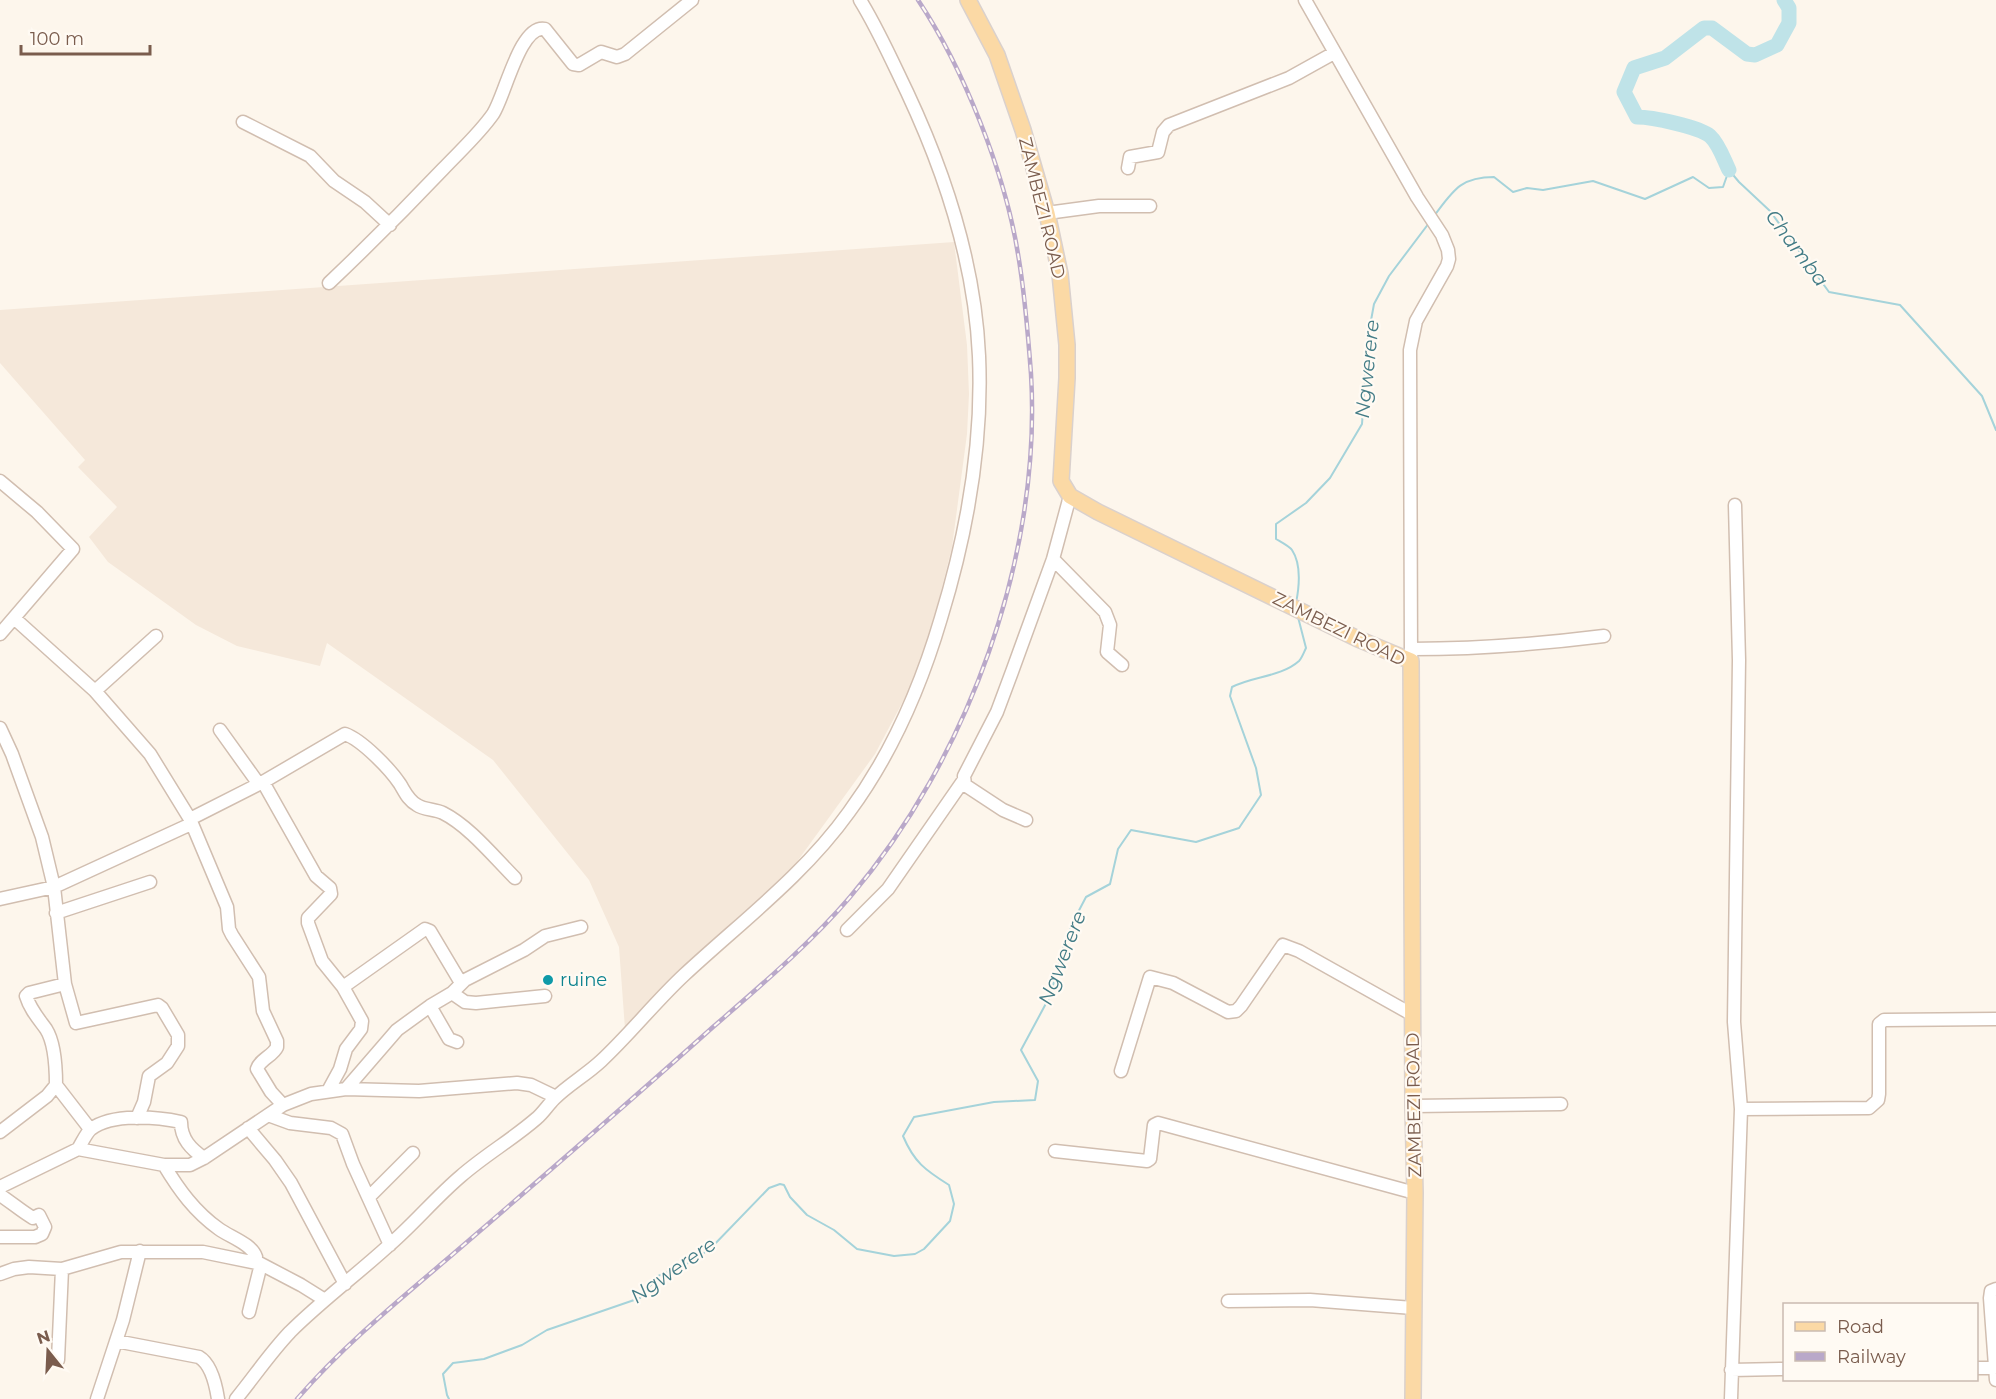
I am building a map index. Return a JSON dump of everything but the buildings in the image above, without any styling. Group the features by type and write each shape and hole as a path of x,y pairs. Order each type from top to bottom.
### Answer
{"main road":[{"name":"ZAMBEZI ROAD","path":"968,0 997,55 1023,130 1047,213 1064,313 1067,378 1061,481 1070,496 1098,513 1358,639 1412,655 1415,1193 1413,1399"}],"street":[{"path":"329,283 390,225 485,124 500,103 517,55 535,30 540,28 550,33 576,66 601,52 617,57 625,54 692,0"},
{"path":"236,1399 290,1333 325,1300 390,1245 459,1177 540,1116 556,1097 582,1078 673,986 797,872 850,812 877,769 909,705 935,638 952,582 971,497 978,427 979,357 975,318 957,226 939,168 918,116 875,24 860,0"},
{"path":"1305,0 1425,210 1442,235 1448,250 1447,266 1416,321 1410,350 1412,655 1604,636"},
{"path":"1128,168 1130,157 1158,152 1163,132 1169,125 1289,78 1334,53"},
{"path":"243,122 310,156 334,181 365,202 390,225"},
{"path":"1047,213 1099,206 1150,206"},
{"path":"0,481 37,512 73,549 0,634"},
{"path":"847,930 888,890 963,781 997,712 1053,559 1070,496"},
{"path":"1731,1399 1742,1109 1734,1022 1739,660 1735,505"},
{"path":"1053,559 1105,612 1110,625 1107,652 1122,665"},
{"path":"14,618 95,691 150,754 191,822 227,907 232,935 259,977 263,1011 277,1041 277,1047 260,1063 257,1069 271,1092 283,1105"},
{"path":"95,691 156,636"},
{"path":"0,728 39,825 54,887 65,984 76,1023 158,1005 162,1008 179,1041 167,1063 149,1076 144,1102 136,1118"},
{"path":"220,730 260,783 316,876 330,888 331,894 308,918 322,961 343,987 360,1017 362,1026 346,1049 340,1069 328,1091"},
{"path":"0,899 54,887 191,822 345,734 381,762 418,806 442,812 486,847 515,878"},
{"path":"0,759 12,754"},
{"path":"963,781 965,785 995,804 1026,820"},
{"path":"56,914 150,882"},
{"path":"346,1089 387,1039 430,1006 452,993 461,983 525,950 545,936 581,927"},
{"path":"343,987 425,929 428,929 433,936 461,983"},
{"path":"1121,1071 1150,977 1173,984 1228,1012 1236,1011 1283,945 1299,951 1413,1015"},
{"path":"65,984 29,993 26,996 35,1016 49,1036 56,1069 56,1085 90,1129"},
{"path":"452,993 465,1002 476,1003 545,996"},
{"path":"430,1006 448,1039 457,1042"},
{"path":"1742,1109 1869,1108 1878,1100 1879,1024 1884,1020 1996,1019"},
{"path":"78,1149 164,1165 190,1165 297,1098 346,1089 419,1091 517,1083 531,1085 556,1097"},
{"path":"0,1132 46,1096 56,1085"},
{"path":"1413,1106 1561,1104"},
{"path":"268,1115 290,1123 323,1126 339,1131 390,1245"},
{"path":"0,1187 78,1149 90,1129 110,1122 136,1118 181,1122 183,1137 192,1149 204,1158"},
{"path":"1055,1151 1147,1161 1150,1159 1154,1125 1158,1123 1415,1193"},
{"path":"248,1128 291,1183 345,1284"},
{"path":"369,1197 413,1154"},
{"path":"164,1165 197,1211 253,1251 257,1263 249,1312"},
{"path":"0,1195 33,1218 39,1215 45,1227 42,1234 34,1237 0,1237"},
{"path":"97,1399 123,1320 140,1251"},
{"path":"0,1274 29,1267 62,1269 121,1252 203,1252 257,1263 325,1300"},
{"path":"58,1360 62,1269"},
{"path":"1978,1368 1995,1374 1990,1298 1991,1291 1996,1289"},
{"path":"1228,1300 1310,1300 1413,1308"},
{"path":"116,1341 199,1357 204,1360 216,1384 218,1399"},
{"path":"1731,1370 1783,1369"}],"shaded area":[{"path":"954,242 967,345 969,394 967,434 952,547 932,627 909,690 875,754 791,870 625,1029 619,947 589,880 493,760 327,643 320,666 237,646 196,625 108,562 89,537 117,507 78,467 85,460 0,363 0,310"}],"waterway":[{"name":"Ngwerere","path":"1729,170 1719,148 1710,136 1675,123 1637,117 1624,92 1634,68 1665,58 1704,28 1712,28 1747,54 1755,55 1777,45 1789,23 1789,8 1784,0"},
{"name":"Chamba","path":"1729,170 1770,211 1829,292 1900,305 1982,396 1996,430"},
{"name":"Ngwerere","path":"1434,216 1458,187 1482,178 1494,177 1513,192 1527,188 1543,190 1593,181 1645,199 1693,177 1709,188 1723,187 1729,170"},
{"name":"Ngwerere","path":"1296,603 1299,584 1297,562 1291,549 1276,539 1276,524 1306,503 1330,478 1362,424 1368,337 1374,304 1389,276 1429,223"},
{"name":"Ngwerere","path":"449,1399 443,1374 453,1363 484,1359 522,1345 547,1330 640,1298 658,1276 682,1267 710,1249 769,1188 780,1184 784,1185 790,1197 807,1215 834,1230 857,1249 894,1256 915,1254 924,1249 950,1221 954,1204 949,1185 921,1165 911,1153 903,1136 914,1117 994,1102 1035,1100 1038,1081 1021,1050 1050,996 1064,945 1074,920 1086,897 1110,884 1118,849 1131,830 1196,842 1239,828 1261,795 1256,768 1230,696 1232,687 1284,670 1299,661 1306,648 1298,617"}],"railway":[{"path":"297,1399 338,1355 382,1314 624,1106 819,931 850,897 892,842 930,783 962,719 989,652 1010,583 1024,513 1031,443 1031,374 1026,314 1012,223 993,156 951,57 918,0"}],"place":[{"name":"ruine","path":"548,980"}]}
